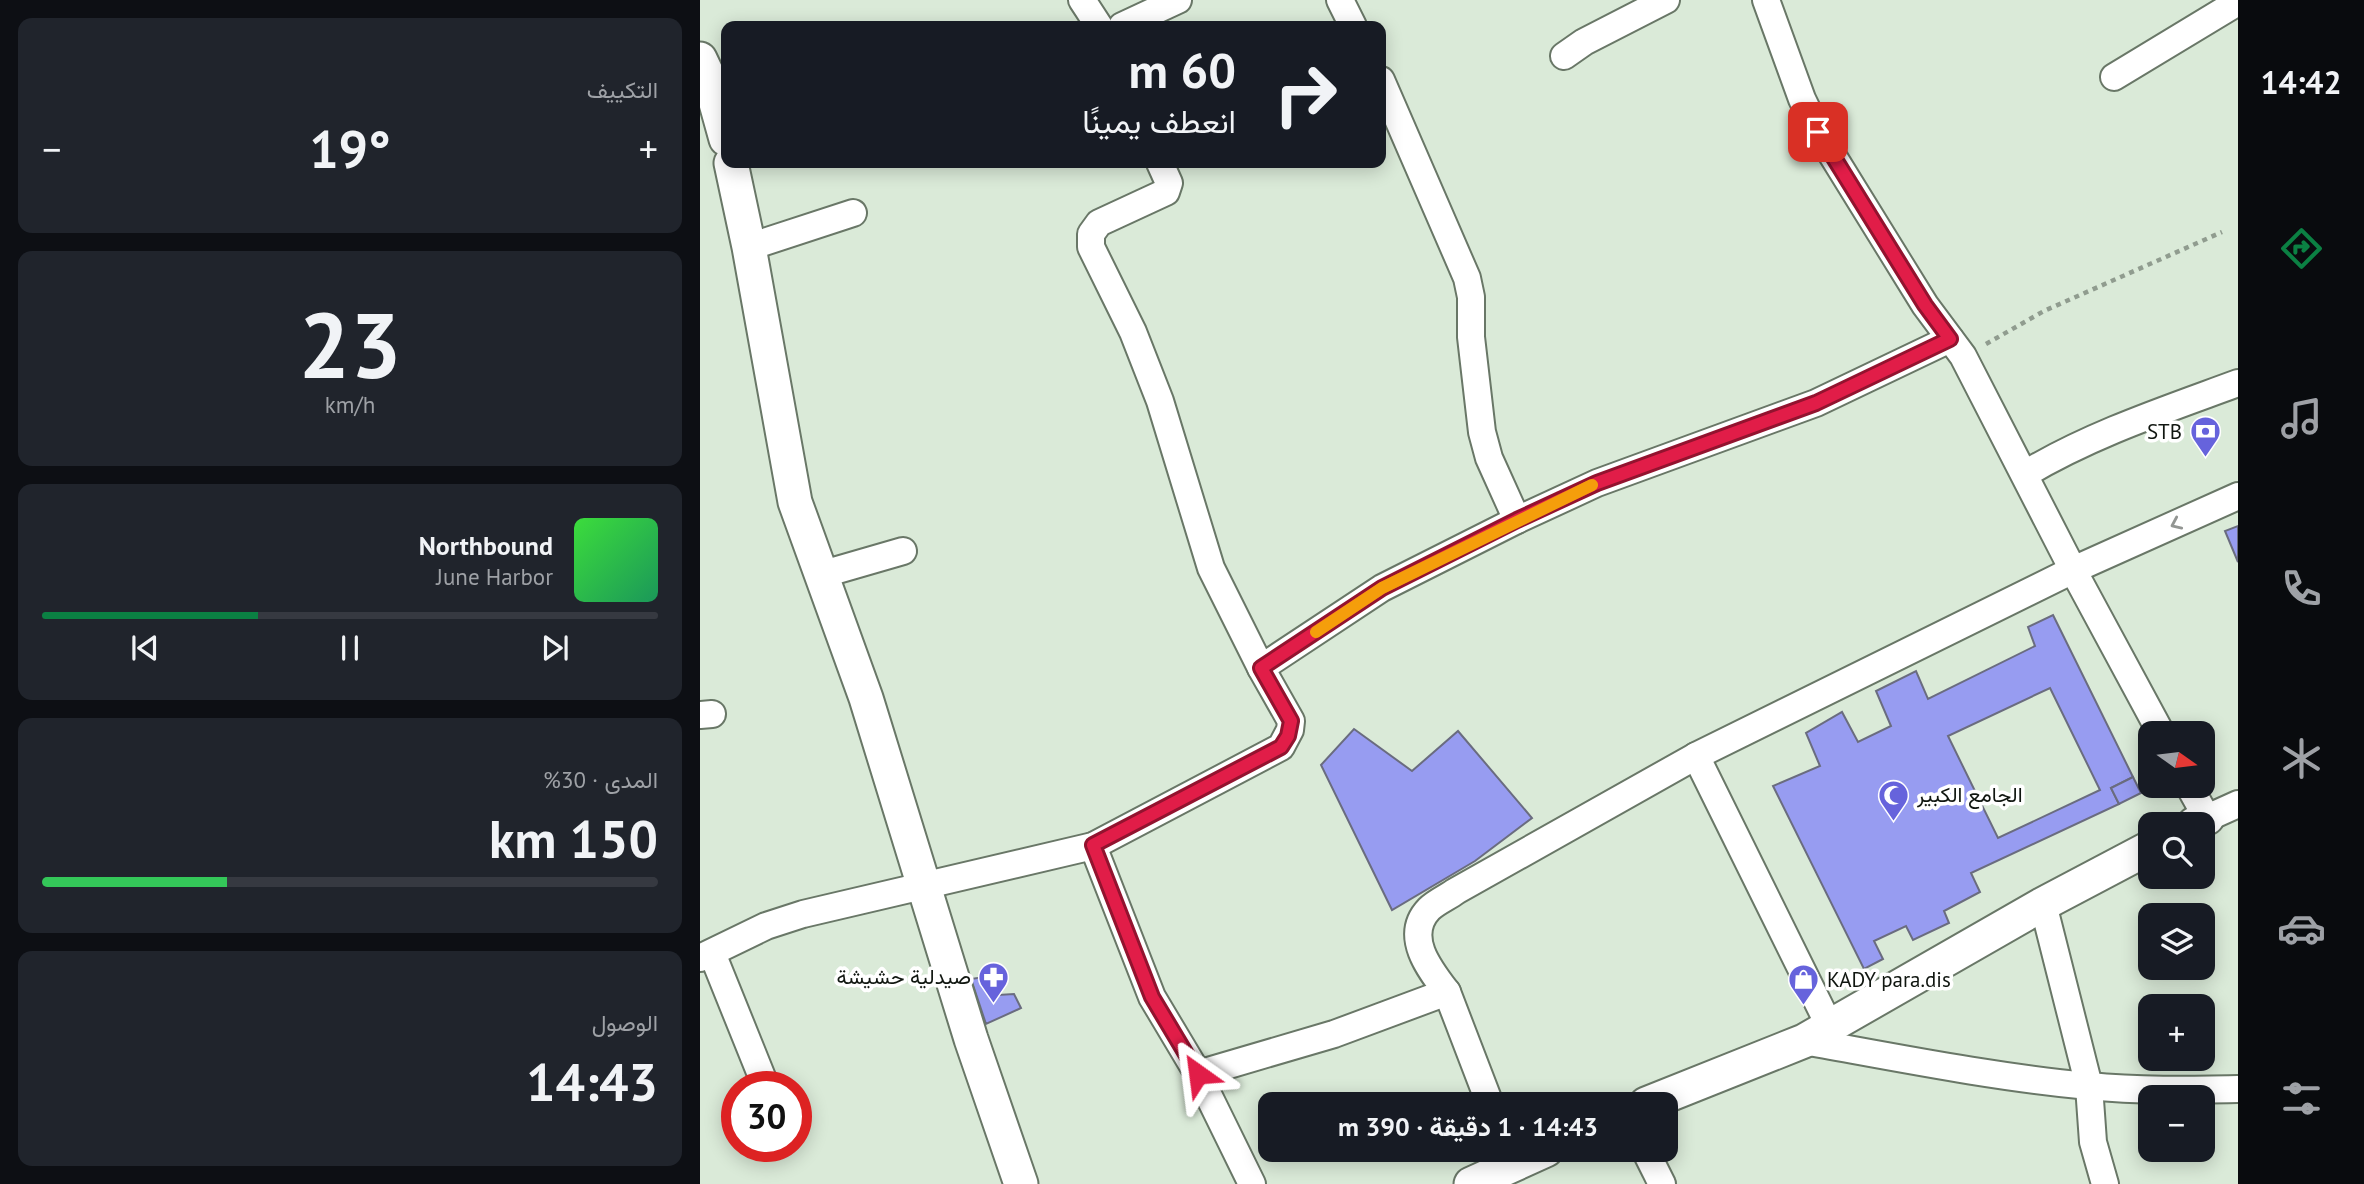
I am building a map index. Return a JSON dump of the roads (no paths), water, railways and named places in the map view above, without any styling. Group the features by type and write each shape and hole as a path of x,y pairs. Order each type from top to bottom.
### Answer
{"street":[{"path":"1082,0 1096,21"},
{"path":"1133,21 1178,0"},
{"path":"1340,0 1350,21"},
{"path":"1564,56 1665,0"},
{"path":"1766,0 1802,99 1818,132 1925,305 1957,348 2155,721"},
{"path":"2114,77 2238,2"},
{"path":"712,69 721,114"},
{"path":"1386,92 1467,278 1471,297 1471,337 1482,432 1489,458 1517,520"},
{"path":"732,168 795,502 866,698 971,1039 1021,1184"},
{"path":"759,1071 706,955 766,926 803,914 1093,845 1281,747 1288,736 1291,721 1211,568 1160,401 1133,332 1091,247 1091,233 1099,223 1167,192 1169,183 1162,168"},
{"path":"749,247 853,213"},
{"path":"1261,668 1382,588 1597,483 1957,348"},
{"path":"2025,474 2059,454 2165,408 2238,383"},
{"path":"1485,1092 1447,992 1430,970 1419,944 1419,928 1430,908 1696,756 2073,570 2238,496"},
{"path":"820,575 903,551"},
{"path":"1696,756 1817,1034"},
{"path":"2215,814 2238,804"},
{"path":"1093,845 1152,997 1198,1074 1252,1184"},
{"path":"1675,1092 1817,1034 2043,904 2138,854"},
{"path":"2043,904 2089,1086 2093,1142 2105,1184"},
{"path":"1198,1074 1334,1034 1447,992"},
{"path":"1817,1034 1960,1068 2089,1086 2176,1090 2238,1089"},
{"path":"1651,1162 1662,1184"},
{"path":"1471,1184 1508,1167"}],"place":[{"name":"STB","path":"2205,459"},
{"name":"الجامع الكبير","path":"1894,822"},
{"name":"صيدلية حشيشة","path":"994,1004"},
{"name":"KADY para.dis","path":"1804,1007"}]}
